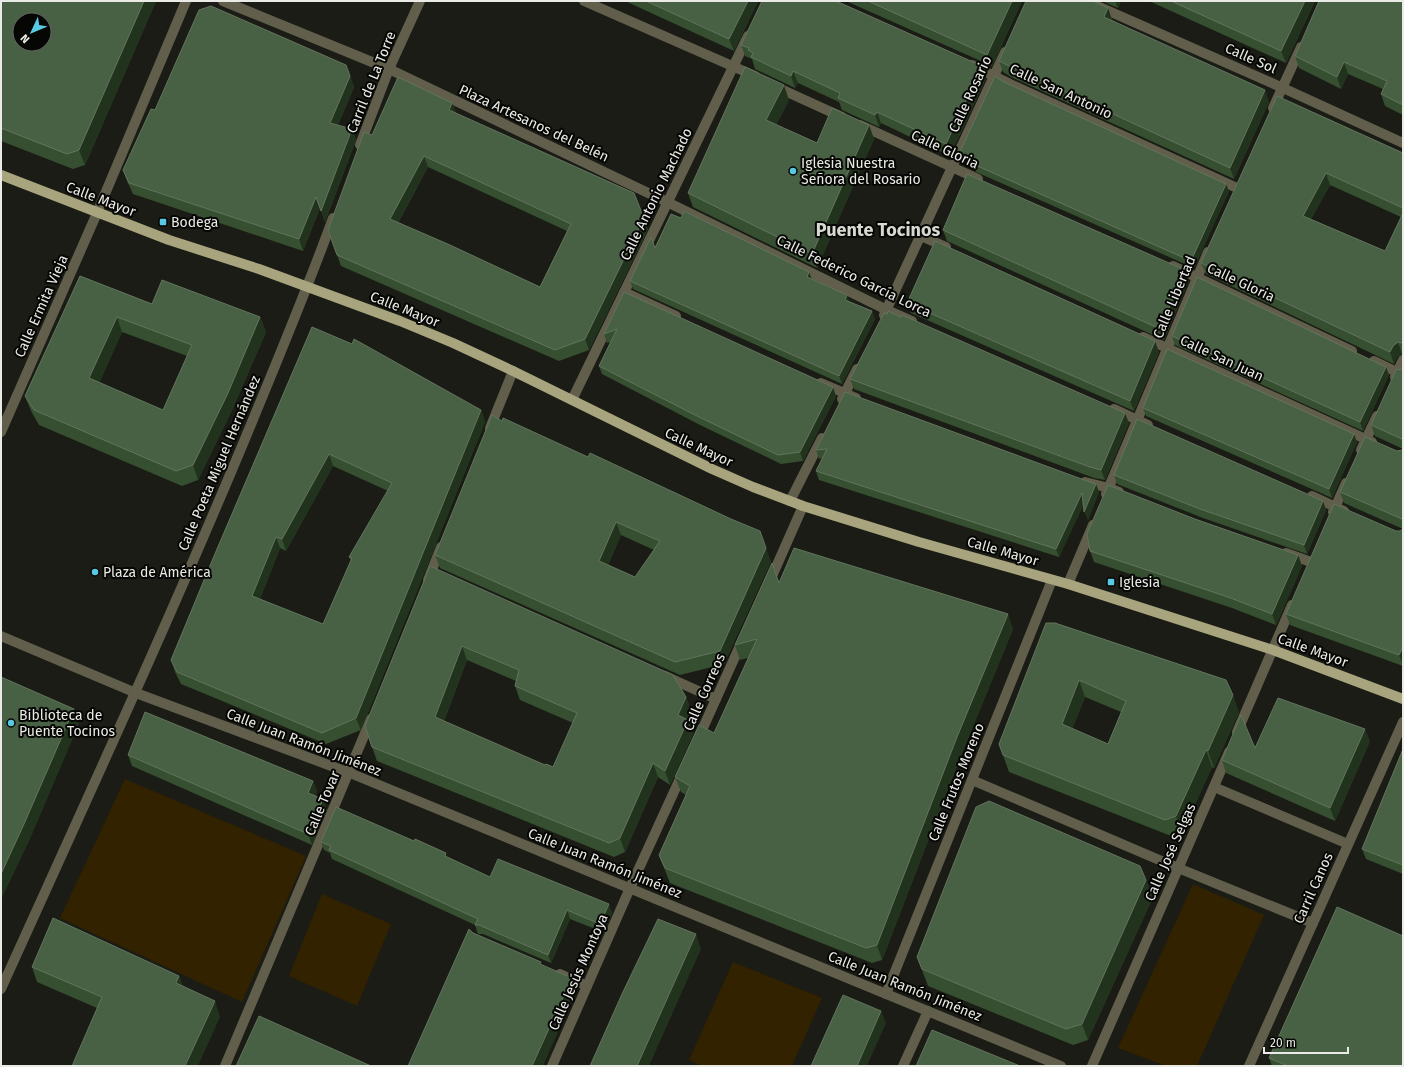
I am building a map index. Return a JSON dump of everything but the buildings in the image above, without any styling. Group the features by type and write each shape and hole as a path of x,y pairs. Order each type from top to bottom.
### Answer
{"main road":[{"name":"Calle Mayor","path":"1,175 169,240 259,269 400,321 453,343 513,371 688,458 753,487 803,506 919,542 1068,584 1273,650 1403,699"}],"street":[{"name":"Calle Ermita Vieja","path":"1,432 97,213 186,1"},
{"name":"Plaza Artesanos del Belén","path":"223,1 389,69 667,202"},
{"name":"Carril de La Torre","path":"356,156 389,69 420,1"},
{"name":"Calle Gloria","path":"584,1 733,66 988,184"},
{"name":"Calle Sol","path":"1086,1 1403,143"},
{"name":"Calle Antonio Machado","path":"572,400 752,27"},
{"path":"1270,116 1306,37"},
{"name":"Calle Rosario","path":"880,324 1010,41"},
{"name":"Calle San Antonio","path":"966,62 995,75 1010,84 1237,188"},
{"name":"Calle Federico García Lorca","path":"667,202 887,310 922,325"},
{"path":"308,287 337,207"},
{"path":"921,236 957,252"},
{"name":"Calle Libertad","path":"1103,501 1212,243"},
{"name":"Calle Gloria","path":"1161,261 1400,374"},
{"name":"Calle Poeta Miguel Hernández","path":"1,989 136,693 216,509 308,287"},
{"path":"624,292 688,321"},
{"name":"Calle San Juan","path":"1131,331 1378,444"},
{"path":"838,407 862,358"},
{"path":"1391,386 1400,374 1403,360"},
{"path":"487,435 513,371"},
{"path":"809,377 866,401"},
{"path":"1357,459 1382,406"},
{"path":"1108,407 1158,429"},
{"path":"790,501 828,427"},
{"path":"1329,520 1351,473"},
{"path":"1077,479 1109,488 1130,496"},
{"path":"1300,491 1355,515"},
{"path":"764,592 803,506"},
{"path":"1068,584 1097,515"},
{"path":"426,586 435,573 446,536"},
{"path":"1274,549 1311,562"},
{"name":"Calle Frutos Moreno","path":"886,994 1052,580"},
{"name":"Calle José Selgas","path":"1092,1066 1295,598"},
{"name":"Calle Correos","path":"694,748 748,628"},
{"path":"1,636 136,693"},
{"path":"658,673 716,699"},
{"name":"Calle Juan Ramón Jiménez","path":"136,693 350,773 1061,1066"},
{"name":"Calle Tovar","path":"224,1066 350,773 376,708"},
{"name":"Carril Canos","path":"1249,1066 1403,722"},
{"path":"630,888 687,762"},
{"path":"972,780 1178,868 1313,923"},
{"path":"1214,787 1348,844"},
{"name":"Calle Jesús Montoya","path":"552,1066 630,888"},
{"path":"552,970 588,986"},
{"path":"903,1066 928,1011"}],"shaded area":[{"path":"125,779 306,856 242,1002 60,918"},
{"path":"1193,884 1264,915 1197,1066 1166,1066 1118,1048"},
{"path":"322,894 391,924 357,1006 289,976"},
{"path":"733,962 822,998 792,1066 702,1066 689,1060"}],"place":[{"name":"Iglesia Nuestra Señora del Rosario","path":"793,171"},
{"name":"Bodega","path":"163,222"},
{"name":"Plaza de América","path":"95,572"},
{"name":"Iglesia","path":"1111,582"},
{"name":"Biblioteca de Puente Tocinos","path":"11,723"}],"district":[{"name":"Puente Tocinos","path":"878,230"}]}
